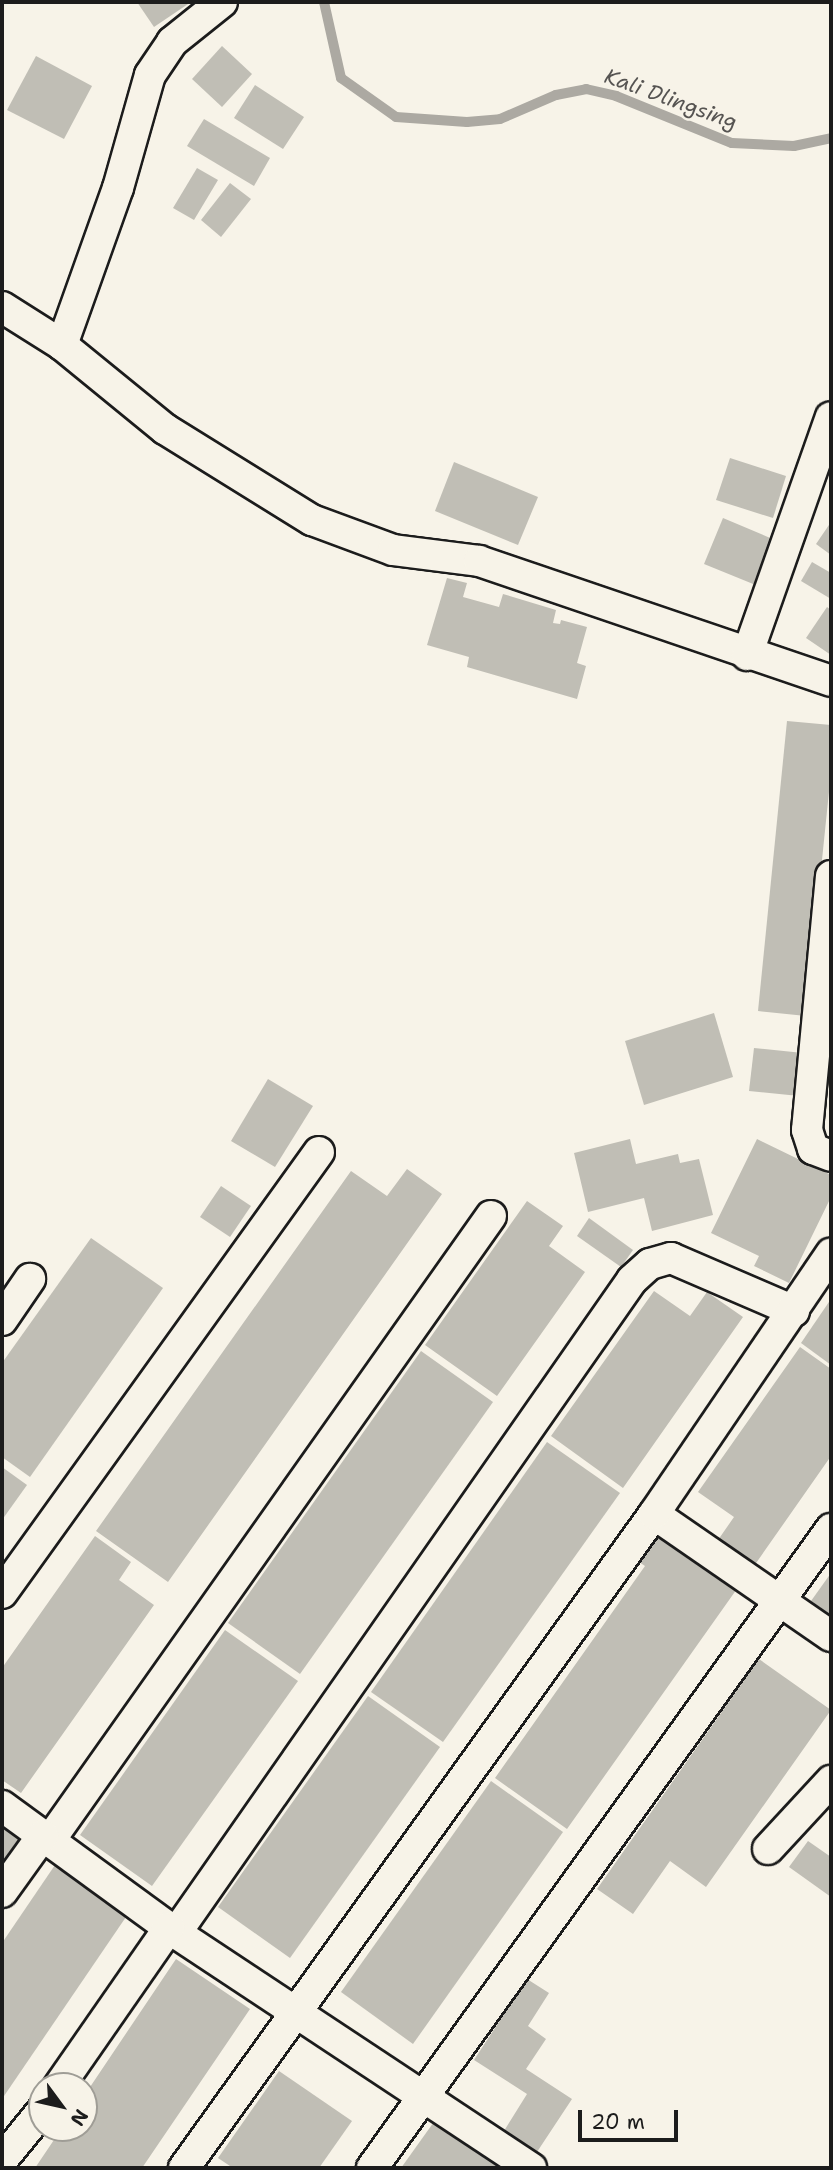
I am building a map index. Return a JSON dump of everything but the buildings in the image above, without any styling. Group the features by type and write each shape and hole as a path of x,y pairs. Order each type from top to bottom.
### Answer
{"street":[{"path":"62,345 118,188 150,75 172,42 222,2"},
{"path":"2,307 62,345 164,429 312,520 393,550 479,561 659,619 747,655 831,681"},
{"path":"747,655 831,416"},
{"path":"831,876 807,1130 813,1149 831,1156"},
{"path":"2,1593 319,1152"},
{"path":"2,1892 46,1838 491,1216"},
{"path":"184,2168 293,2011 654,1514 831,1254"},
{"path":"69,2072 632,1280 650,1264 671,1258 793,1311"},
{"path":"2,1320 30,1279"},
{"path":"654,1514 831,1636"},
{"path":"372,2168 831,1529"},
{"path":"768,1849 831,1781"},
{"path":"2,1806 172,1930 531,2168"},
{"path":"2,2160 28,2128"}],"waterway":[{"name":"Kali Dlingsing","path":"324,2 341,78 396,117 467,122 500,119 556,95 586,89 616,96 732,143 794,146 831,138"}]}
